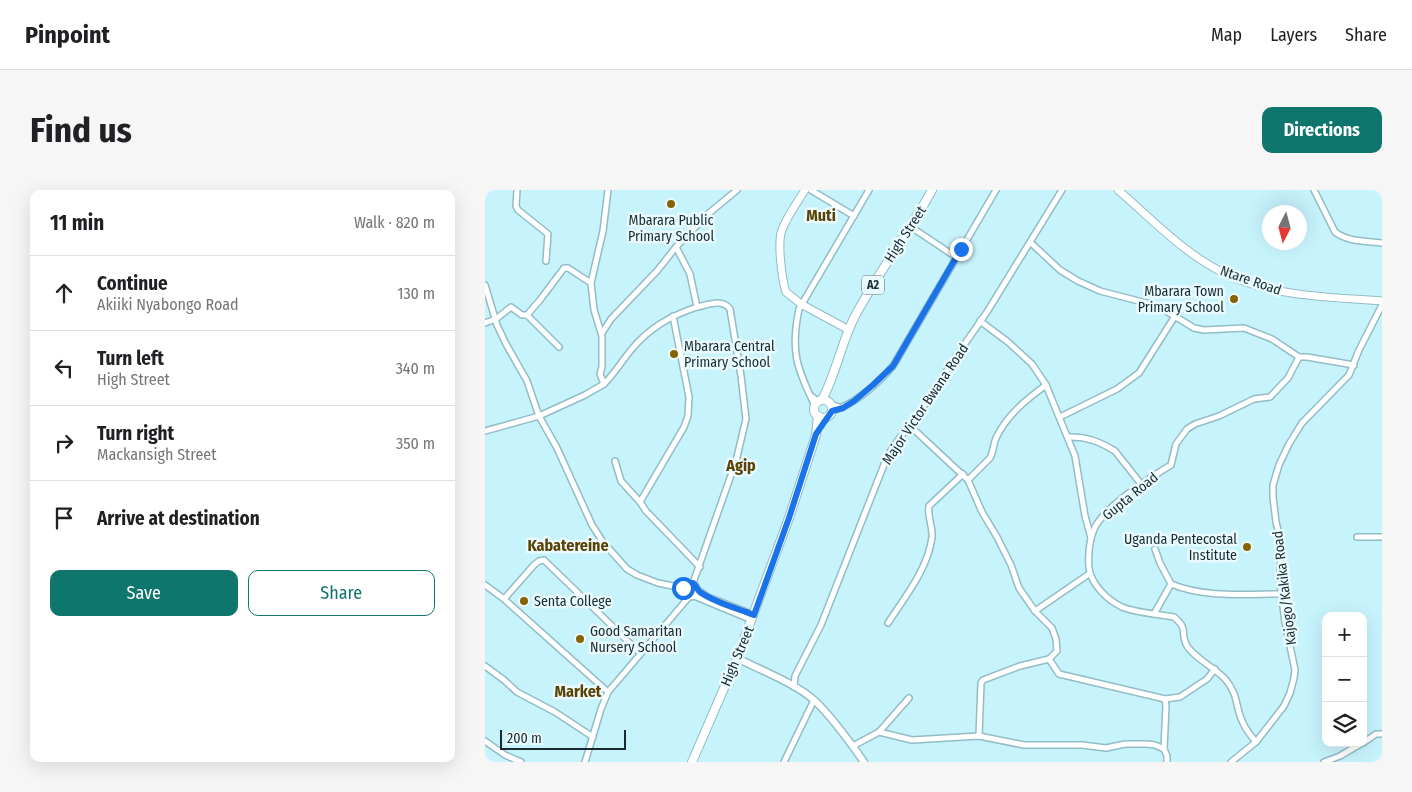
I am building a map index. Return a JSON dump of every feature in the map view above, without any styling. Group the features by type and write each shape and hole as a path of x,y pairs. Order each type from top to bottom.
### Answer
{"main road":[{"path":"805,190 787,219 780,237 783,279 786,292 801,304 849,330"},
{"name":"High Street","path":"692,762 737,658 789,518 849,330 881,272 911,227 932,190"},
{"name":"Ntare Road","path":"1118,190 1181,245 1226,274 1266,288 1301,295 1382,303"},
{"name":"High Street","path":"816,434 817,416 825,406"}],"street":[{"path":"517,190 516,206 518,210 548,234 546,261"},
{"path":"604,384 600,374 602,367 602,333 593,310 591,283 603,231 608,190"},
{"path":"602,333 611,319 657,271 676,246 708,214 737,190"},
{"path":"811,190 854,216"},
{"path":"869,190 801,304 796,323 794,348 799,370 810,396 825,406 843,408 873,385 893,366 996,190"},
{"name":"Major Victor Bwana Road","path":"794,687 795,676 823,619 887,457 981,321 1063,190"},
{"path":"1314,190 1335,232 1350,239 1382,243"},
{"path":"911,227 956,257"},
{"path":"1030,242 1060,270 1078,281 1099,291 1158,306 1194,328 1204,330 1245,328 1272,339 1299,357 1354,365"},
{"path":"676,246 690,274 697,307"},
{"path":"527,315 541,300 564,268 568,268 591,283"},
{"path":"485,285 495,318 506,344 532,392 539,416 557,448 592,526 603,542 627,569 637,575 683,588"},
{"path":"485,431 539,416 604,384 615,373 630,351 661,322 697,307 717,303 728,306 741,376 746,419 736,461 700,568 693,583"},
{"name":"Kajogo/Kakika Road","path":"1231,762 1256,742 1284,706 1291,693 1294,678 1295,670 1280,574 1282,549 1273,497 1273,485 1279,465 1289,444 1303,423 1345,381 1382,303"},
{"path":"485,322 512,307 522,315 527,315 559,347"},
{"path":"640,502 685,428 688,416 689,397 673,316"},
{"path":"1060,417 1117,389 1139,373 1175,316"},
{"path":"981,321 1009,342 1032,364 1046,385 1075,456 1085,516 1091,539"},
{"name":"Gupta Road","path":"1089,574 1091,539 1099,521 1111,508 1141,484 1171,465 1176,444 1187,430 1195,424 1219,416 1254,400 1270,397 1289,378 1299,357"},
{"path":"968,480 990,458 996,439 1004,424 1026,400 1046,385"},
{"path":"909,426 968,480 982,512 1011,565 1019,588 1035,611 1052,628 1056,639 1057,651 1049,659 1011,669 983,680 981,683 979,736"},
{"path":"1068,436 1087,438 1115,451 1141,484"},
{"path":"615,461 621,481 646,511 700,568"},
{"path":"888,624 925,563 932,535 928,513 929,506 963,474"},
{"path":"1357,537 1382,537"},
{"path":"1155,549 1171,584 1186,590 1282,594"},
{"path":"504,599 534,565 539,560 543,560 640,653"},
{"path":"1035,611 1089,574 1107,598 1121,606 1174,617 1184,628 1185,644 1228,682 1237,697 1243,724 1256,742"},
{"path":"683,588 687,584 693,583"},
{"path":"693,583 698,590 708,597 753,617"},
{"path":"1154,614 1171,584"},
{"path":"485,585 504,599 608,692"},
{"path":"683,588 684,594 753,617"},
{"path":"585,762 608,692 640,653 698,590"},
{"path":"737,658 794,687 814,700 864,762"},
{"path":"1049,659 1059,674 1165,699 1180,697 1207,679 1215,670"},
{"path":"485,666 517,692 555,712 593,736"},
{"path":"853,746 879,732 909,698"},
{"path":"1165,699 1167,706 1164,748 1167,762"},
{"path":"784,762 814,700"},
{"path":"879,732 911,740 979,736 1024,745 1082,745 1107,748 1125,744 1147,744 1164,748"},
{"path":"1367,740 1376,734 1382,734"},
{"path":"485,741 505,755 521,762"},
{"path":"1324,762 1356,747"}],"place":[{"name":"Mbarara Public Primary School","path":"671,204"},
{"name":"Mbarara Town Primary School","path":"1234,299"},
{"name":"Mbarara Central Primary School","path":"674,354"},
{"name":"Uganda Pentecostal Institute","path":"1247,547"},
{"name":"Senta College","path":"524,601"},
{"name":"Good Samaritan Nursery School","path":"580,639"}],"district":[{"name":"Muti","path":"821,215"},
{"name":"Agip","path":"741,465"},
{"name":"Kabatereine","path":"568,545"},
{"name":"Market","path":"578,691"}],"route":[{"path":"683,588 685,584 693,583 698,590 708,597 754,615 789,518 816,434 832,411 843,408 854,401 893,366 961,249"}]}
